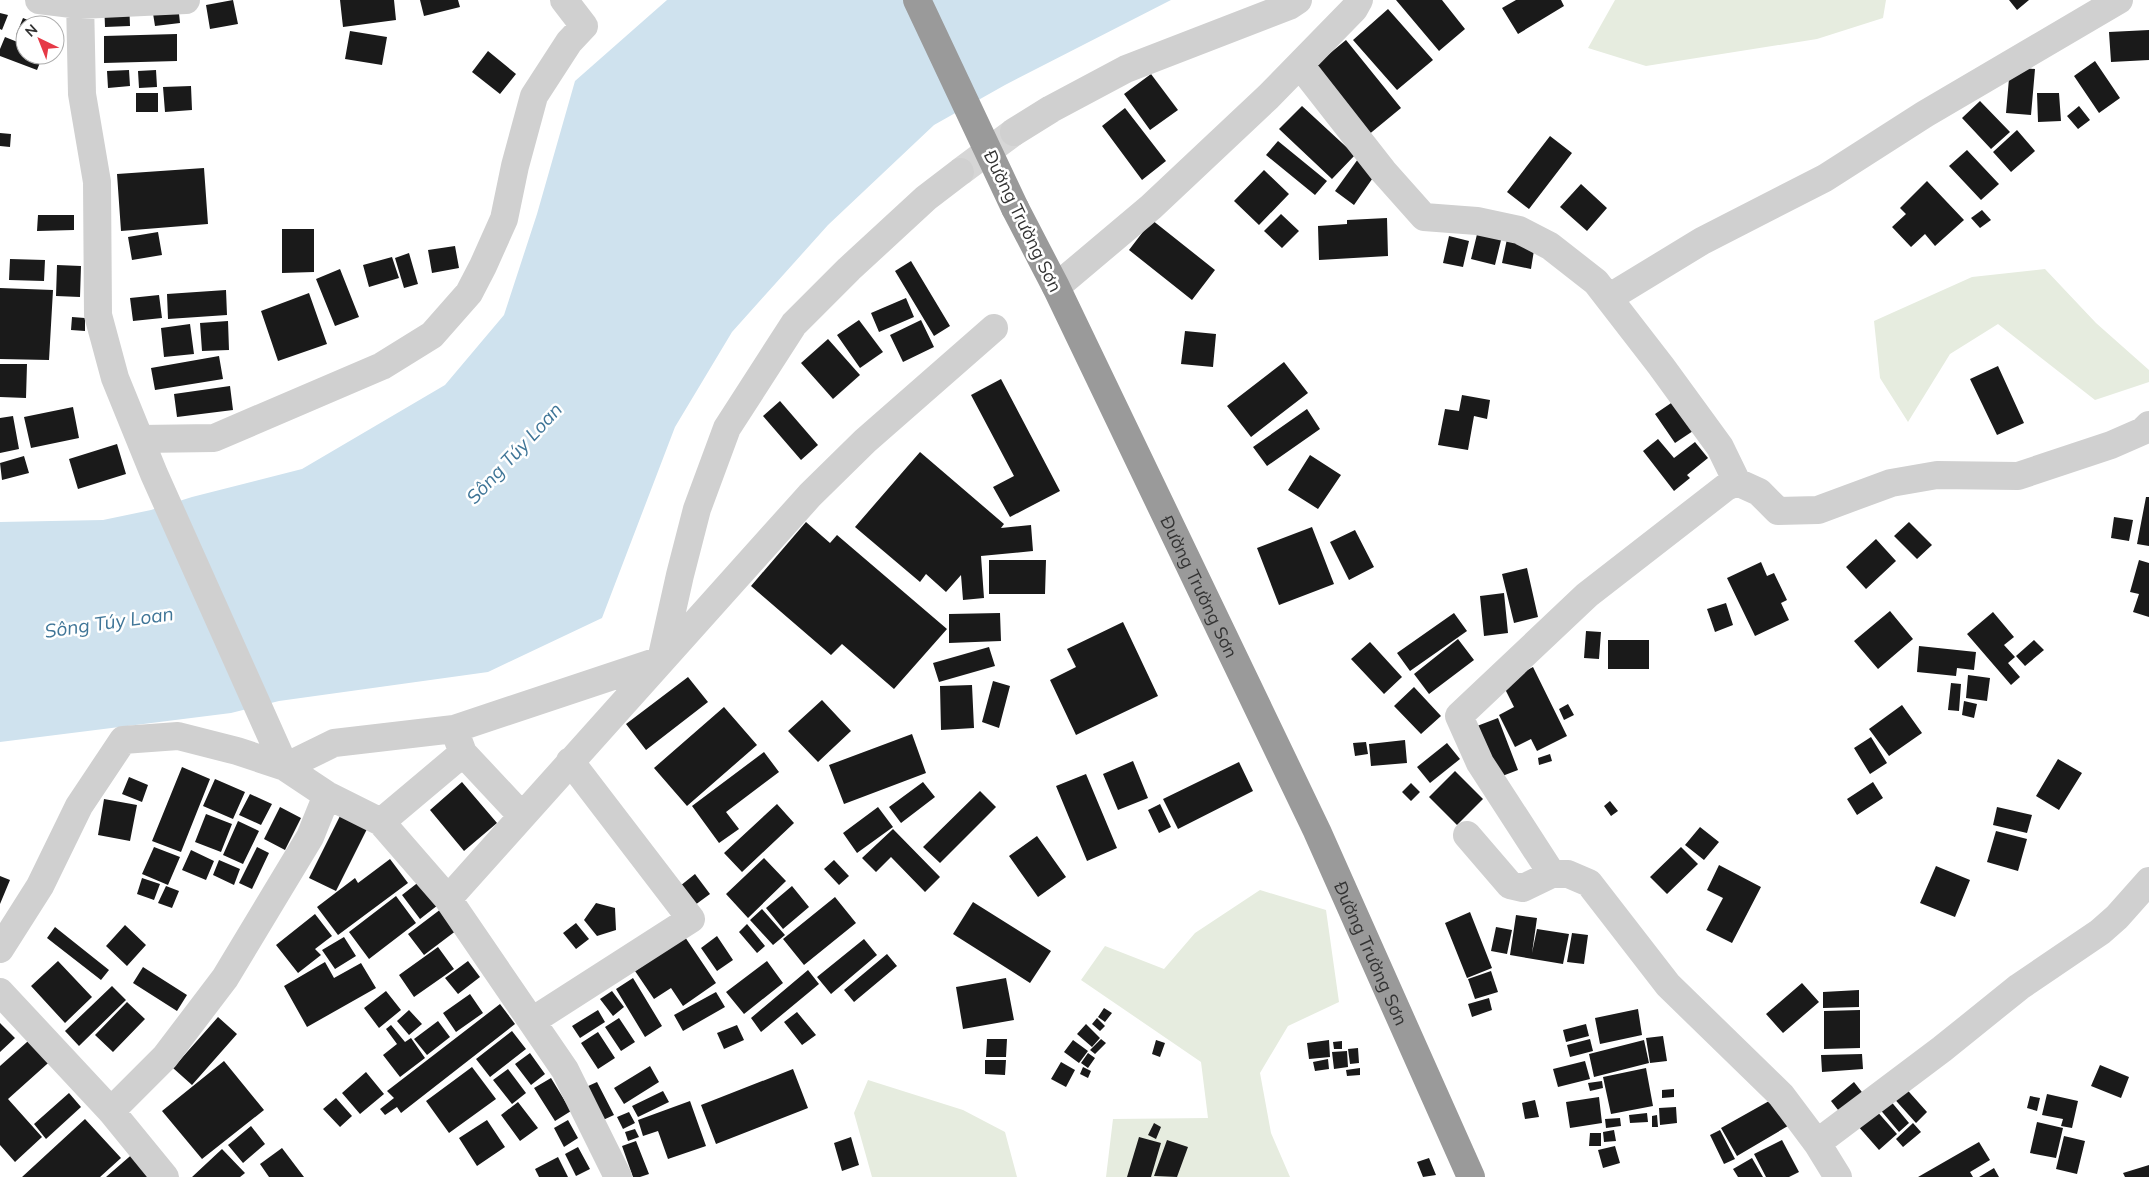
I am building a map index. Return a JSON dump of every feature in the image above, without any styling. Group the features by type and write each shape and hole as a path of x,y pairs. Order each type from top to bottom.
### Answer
{"highway":[{"name":"Đường Trường Sơn","path":"917,0 1015,208 1056,287 1317,831 1471,1177"}],"street":[{"path":"39,0 80,3 186,0"},
{"path":"140,439 214,438 382,366 432,335 469,293 483,266 504,218 515,166 534,96 569,42 584,26 564,0"},
{"path":"1014,132 1126,69 1298,0"},
{"path":"1056,287 1151,207 1268,97 1354,9 1359,0"},
{"path":"1610,297 1702,241 1825,178 1925,114 2119,0"},
{"path":"80,3 82,94 97,182 98,315 115,378 154,474 284,767"},
{"path":"1300,65 1383,171 1424,217 1476,221 1519,230 1550,246 1596,282 1610,297 1720,447 1737,482 1759,492 1778,511 1818,510 1891,483 1937,475 2018,476 2111,445 2143,431 2149,425"},
{"path":"661,660 680,575 698,509 727,428 794,324 849,269 926,198 960,172"},
{"path":"448,899 810,495 865,441 994,328"},
{"path":"1552,874 1480,763 1459,716 1587,595 1726,487 1737,482"},
{"path":"284,767 334,742 458,741 661,660"},
{"path":"0,949 40,886 80,806 123,740 178,736 237,751 284,767 327,794 381,822 448,899 565,1070 618,1177"},
{"path":"458,741 522,816"},
{"path":"381,822 458,741"},
{"path":"532,1021 691,919 570,761"},
{"path":"111,1111 164,1057 225,978 310,837 327,794"},
{"path":"1467,835 1510,885 1523,888 1552,874 1568,874 1589,883 1668,985 1782,1095 1817,1143 1838,1177"},
{"path":"1817,1143 1942,1049 2019,987 2100,932 2117,917 2149,881"},
{"path":"0,992 111,1111 165,1177"}],"shaded area":[{"path":"1615,0 1886,0 1883,18 1817,39 1646,66 1588,48"},
{"path":"2045,269 2096,323 2149,370 2149,382 2095,400 1998,324 1950,354 1908,422 1880,378 1874,321 1972,277"},
{"path":"1260,890 1326,910 1339,1002 1288,1026 1260,1073 1271,1133 1290,1177 1106,1177 1113,1119 1208,1118 1201,1062 1081,980 1105,946 1164,969 1195,933"},
{"path":"868,1080 963,1110 1005,1132 1017,1177 872,1177 854,1113"}],"water":[{"name":"Sông Túy Loan","path":"667,0 1171,0 1005,85 934,125 828,225 732,332 675,427 602,618 488,672 279,701 231,713 0,742 0,522 103,520 151,510 192,497 302,469 445,385 504,315 537,214 575,81"}],"building":[{"path":"104,0 129,0 130,26 105,27"},
{"path":"233,0 238,24 210,29 206,5"},
{"path":"340,0 394,0 396,20 343,27"},
{"path":"420,0 458,0 460,7 424,16"},
{"path":"1396,0 1442,0 1465,29 1439,51"},
{"path":"1516,0 1561,0 1564,6 1518,34 1502,8"},
{"path":"2009,0 2029,0 2017,10"},
{"path":"178,4 180,23 155,26 152,7"},
{"path":"1388,9 1433,60 1397,90 1353,40"},
{"path":"0,13 8,15 2,30 0,29"},
{"path":"2149,30 2149,60 2111,62 2109,32"},
{"path":"350,31 387,37 382,65 345,59"},
{"path":"177,34 177,61 104,63 104,36"},
{"path":"5,37 15,41 15,62 0,56 0,49"},
{"path":"1346,40 1401,108 1367,136 1312,68"},
{"path":"488,51 516,74 500,94 472,72"},
{"path":"2095,61 2120,98 2099,113 2074,76"},
{"path":"24,65 39,65 37,70"},
{"path":"2010,67 2035,69 2031,115 2006,113"},
{"path":"129,70 130,86 108,88 107,71"},
{"path":"156,70 157,87 139,88 138,71"},
{"path":"1151,74 1178,110 1150,130 1124,94"},
{"path":"191,86 192,110 165,112 163,87"},
{"path":"136,93 158,93 158,112 136,112"},
{"path":"2037,93 2059,93 2061,121 2038,122"},
{"path":"1980,101 2010,132 1991,149 1962,118"},
{"path":"1302,106 1355,155 1332,179 1279,129"},
{"path":"2079,106 2090,120 2078,129 2067,116"},
{"path":"1125,108 1166,161 1142,180 1102,126"},
{"path":"2017,130 2035,151 2011,172 1993,152"},
{"path":"0,133 11,134 10,147 0,146"},
{"path":"1550,136 1572,153 1529,209 1507,192"},
{"path":"1278,141 1327,181 1315,195 1266,155"},
{"path":"1967,150 1999,184 1981,200 1949,166"},
{"path":"1358,159 1377,172 1354,205 1335,191"},
{"path":"204,168 208,224 121,231 117,174"},
{"path":"1264,170 1289,194 1259,225 1234,201"},
{"path":"1927,181 1964,220 1935,246 1925,234 1911,247 1892,227 1906,214 1900,208"},
{"path":"1581,184 1607,208 1587,231 1560,207"},
{"path":"1982,210 1991,220 1980,228 1971,218"},
{"path":"1281,214 1299,231 1282,248 1264,231"},
{"path":"38,215 74,215 74,230 37,231"},
{"path":"1387,218 1388,256 1319,260 1318,226 1347,224 1347,220"},
{"path":"1152,220 1215,270 1192,300 1129,250"},
{"path":"1479,226 1503,232 1495,265 1471,259"},
{"path":"282,229 314,229 314,272 282,273"},
{"path":"158,232 162,255 132,260 128,237"},
{"path":"1449,236 1469,241 1463,267 1443,263"},
{"path":"1507,239 1535,244 1531,269 1502,263"},
{"path":"455,246 459,268 432,273 428,250"},
{"path":"409,253 418,284 404,288 395,258"},
{"path":"392,257 399,278 369,287 363,265"},
{"path":"10,259 45,260 44,281 9,280"},
{"path":"911,261 950,326 934,336 895,271"},
{"path":"57,265 81,266 80,297 56,296"},
{"path":"340,269 359,317 335,326 316,279"},
{"path":"0,288 53,290 49,360 0,359"},
{"path":"226,290 227,315 168,319 167,294"},
{"path":"309,293 327,344 278,361 261,311"},
{"path":"159,295 162,318 133,321 130,298"},
{"path":"906,298 914,317 879,332 871,313"},
{"path":"72,317 85,318 85,331 71,330"},
{"path":"859,320 883,352 860,368 837,335"},
{"path":"921,320 934,347 903,362 890,335"},
{"path":"228,321 229,350 202,351 200,323"},
{"path":"190,324 194,354 164,357 161,328"},
{"path":"1185,331 1216,334 1213,367 1181,364"},
{"path":"828,339 860,375 833,399 801,363"},
{"path":"219,356 223,379 155,390 151,368"},
{"path":"1284,362 1308,393 1251,437 1227,406"},
{"path":"0,364 27,364 26,398 0,397"},
{"path":"1998,366 2024,423 1997,435 1970,379"},
{"path":"1001,379 1060,491 1010,517 993,487 1014,476 971,395"},
{"path":"230,386 233,410 177,417 174,394"},
{"path":"1462,395 1490,400 1487,419 1474,416 1468,450 1438,445 1445,409 1459,411"},
{"path":"1680,397 1699,427 1675,443 1655,414"},
{"path":"780,401 818,445 801,460 763,416"},
{"path":"73,407 79,438 31,448 24,417"},
{"path":"1307,409 1320,429 1267,466 1253,447"},
{"path":"13,416 19,449 0,453 0,418"},
{"path":"1658,439 1674,458 1695,442 1708,458 1687,475 1690,478 1674,491 1643,451"},
{"path":"117,444 126,474 78,489 69,459"},
{"path":"920,452 1004,524 1001,528 1031,525 1033,551 981,556 984,598 963,600 961,575 946,592 926,574 920,582 855,527"},
{"path":"1310,455 1341,475 1318,509 1288,490"},
{"path":"24,456 29,473 2,480 0,463"},
{"path":"2146,497 2149,497 2149,546 2137,544"},
{"path":"2114,517 2133,520 2129,541 2111,538"},
{"path":"806,522 830,543 837,535 947,629 894,689 842,644 831,655 751,586"},
{"path":"1909,522 1932,545 1917,559 1894,536"},
{"path":"1312,527 1334,584 1279,605 1257,548"},
{"path":"1355,530 1374,567 1349,580 1330,542"},
{"path":"1876,539 1896,561 1866,589 1846,567"},
{"path":"989,560 1046,560 1045,594 989,594"},
{"path":"2139,560 2149,563 2149,617 2133,612 2139,594 2130,592"},
{"path":"1761,562 1767,576 1774,573 1787,600 1781,603 1789,620 1755,636 1727,578"},
{"path":"1527,568 1538,617 1514,623 1502,574"},
{"path":"1504,593 1508,633 1484,636 1480,596"},
{"path":"1726,603 1733,625 1715,632 1707,609"},
{"path":"1890,611 1913,639 1878,669 1854,641"},
{"path":"1993,612 2014,637 2004,645 2015,657 2008,663 2020,677 2011,685 1967,634"},
{"path":"1000,613 1001,641 949,643 949,614"},
{"path":"1454,613 1467,631 1410,671 1397,653"},
{"path":"1123,622 1158,696 1076,735 1050,680 1076,667 1067,649"},
{"path":"1586,631 1601,632 1599,659 1584,658"},
{"path":"1458,639 1474,660 1429,694 1414,674"},
{"path":"1608,640 1649,640 1649,669 1608,669"},
{"path":"2034,640 2044,650 2025,666 2016,656"},
{"path":"1370,642 1402,677 1384,694 1351,659"},
{"path":"1919,646 1976,652 1974,670 1957,668 1956,676 1917,672"},
{"path":"989,647 995,666 939,682 933,663"},
{"path":"1533,667 1567,736 1537,751 1531,739 1515,747 1499,715 1514,707 1502,683"},
{"path":"1968,675 1990,678 1987,701 1966,698"},
{"path":"688,677 708,702 646,750 626,724"},
{"path":"993,681 1010,686 999,728 982,722"},
{"path":"1951,683 1961,684 1959,711 1948,710"},
{"path":"972,685 974,728 941,730 940,686"},
{"path":"1414,687 1441,716 1421,734 1394,706"},
{"path":"822,700 851,731 818,762 788,731"},
{"path":"1964,701 1977,704 1974,718 1962,715"},
{"path":"1568,704 1574,715 1564,720 1559,709"},
{"path":"1902,705 1922,733 1889,756 1869,729"},
{"path":"724,707 757,745 687,806 654,768"},
{"path":"1498,718 1518,770 1497,778 1477,726"},
{"path":"912,734 926,773 844,804 829,765"},
{"path":"1871,737 1887,763 1870,774 1854,748"},
{"path":"1405,740 1407,763 1371,766 1369,744"},
{"path":"1366,742 1368,754 1355,756 1353,743"},
{"path":"1447,743 1460,759 1430,783 1417,767"},
{"path":"764,752 779,772 726,812 739,829 719,843 692,806"},
{"path":"1550,754 1552,761 1539,765 1538,758"},
{"path":"2058,759 2082,773 2059,810 2036,796"},
{"path":"1133,761 1148,798 1118,810 1103,774"},
{"path":"1239,762 1253,791 1178,829 1163,799"},
{"path":"182,767 210,779 181,852 152,841"},
{"path":"1455,771 1483,799 1457,825 1429,797"},
{"path":"1086,774 1117,848 1087,861 1056,786"},
{"path":"129,777 148,785 142,802 122,794"},
{"path":"215,779 245,792 233,819 203,806"},
{"path":"462,782 497,823 464,851 430,810"},
{"path":"923,782 935,797 901,823 889,807"},
{"path":"1873,782 1883,798 1857,815 1847,799"},
{"path":"1411,783 1420,792 1411,801 1402,792"},
{"path":"980,791 996,807 940,863 923,847"},
{"path":"250,794 272,804 261,825 239,815"},
{"path":"104,799 137,805 130,841 98,835"},
{"path":"1610,801 1618,811 1611,816 1604,806"},
{"path":"777,804 794,823 742,872 724,853"},
{"path":"1160,804 1171,827 1159,833 1148,810"},
{"path":"280,807 301,818 285,850 264,839"},
{"path":"878,807 893,827 857,853 843,833"},
{"path":"1997,807 2032,815 2027,833 1993,825"},
{"path":"206,814 232,824 221,852 195,842"},
{"path":"341,814 368,827 336,891 309,878"},
{"path":"238,821 259,831 243,864 223,855"},
{"path":"1700,827 1719,842 1704,860 1685,845"},
{"path":"893,829 940,877 925,892 891,857 876,872 862,858"},
{"path":"1996,831 2027,839 2018,871 1987,862"},
{"path":"1037,836 1066,877 1038,897 1009,856"},
{"path":"154,847 180,857 168,885 142,874"},
{"path":"257,847 269,853 252,889 239,883"},
{"path":"1681,847 1698,864 1667,894 1650,877"},
{"path":"191,850 214,861 206,880 182,870"},
{"path":"764,858 786,881 748,918 726,894"},
{"path":"390,859 408,883 338,935 317,907 355,878 358,883"},
{"path":"219,860 240,869 234,885 213,875"},
{"path":"834,860 849,876 839,885 824,869"},
{"path":"1719,865 1761,887 1732,943 1706,930 1723,898 1707,890"},
{"path":"1936,866 1970,880 1955,917 1920,903"},
{"path":"695,874 710,894 695,905 680,886"},
{"path":"0,876 10,880 0,904"},
{"path":"142,878 160,884 154,900 137,894"},
{"path":"420,881 438,905 420,919 402,895"},
{"path":"166,886 179,891 172,908 158,903"},
{"path":"792,886 809,907 783,929 766,908"},
{"path":"396,896 416,923 369,959 349,932"},
{"path":"835,897 856,923 804,965 783,939"},
{"path":"973,902 1051,951 1030,983 953,934"},
{"path":"596,903 615,908 616,930 597,936 584,920"},
{"path":"441,909 457,930 424,955 408,934"},
{"path":"762,909 785,935 773,945 750,920"},
{"path":"1470,912 1492,968 1467,978 1445,923"},
{"path":"315,914 332,936 315,949 321,955 298,973 276,945"},
{"path":"1516,915 1537,918 1532,953 1537,929 1569,934 1563,964 1510,955"},
{"path":"576,923 589,939 576,949 563,933"},
{"path":"747,924 765,946 757,953 739,932"},
{"path":"125,925 146,945 127,966 106,946"},
{"path":"55,927 109,970 101,980 47,938"},
{"path":"1496,927 1512,930 1507,954 1491,951"},
{"path":"1572,933 1588,935 1584,964 1567,962"},
{"path":"717,936 733,960 717,971 701,948"},
{"path":"344,937 356,956 335,969 322,950"},
{"path":"685,937 716,983 683,1006 671,988 654,999 635,971"},
{"path":"864,939 877,955 831,994 817,977"},
{"path":"438,947 454,969 414,997 399,975"},
{"path":"887,954 897,966 854,1002 844,990"},
{"path":"58,961 92,997 65,1023 31,986"},
{"path":"468,961 480,977 458,994 445,978"},
{"path":"767,961 783,983 744,1014 726,992"},
{"path":"325,962 334,978 361,963 376,988 307,1027 284,986"},
{"path":"143,967 187,995 177,1011 133,983"},
{"path":"808,970 819,984 761,1032 751,1018"},
{"path":"1491,971 1498,992 1475,999 1468,979"},
{"path":"633,978 662,1026 645,1037 616,989"},
{"path":"1006,978 1014,1020 963,1029 956,987"},
{"path":"1802,983 1819,1002 1783,1033 1766,1014"},
{"path":"112,986 126,1000 79,1046 65,1031"},
{"path":"1859,990 1859,1007 1823,1008 1823,992"},
{"path":"386,991 401,1010 379,1028 364,1008"},
{"path":"612,991 624,1007 613,1016 600,999"},
{"path":"716,992 725,1007 683,1031 674,1015"},
{"path":"470,994 483,1013 456,1032 443,1013"},
{"path":"1489,998 1492,1010 1472,1017 1468,1004"},
{"path":"127,1002 145,1019 113,1052 95,1035"},
{"path":"500,1004 515,1024 401,1113 397,1107 385,1115 380,1109 394,1098 387,1091"},
{"path":"1104,1008 1112,1013 1105,1022 1098,1017"},
{"path":"1638,1009 1642,1035 1600,1044 1595,1018"},
{"path":"409,1010 422,1024 409,1035 397,1021"},
{"path":"598,1010 605,1022 580,1038 572,1026"},
{"path":"1860,1010 1860,1048 1824,1049 1824,1011"},
{"path":"797,1012 816,1035 802,1045 784,1022"},
{"path":"218,1017 237,1034 192,1085 173,1068"},
{"path":"619,1018 635,1042 621,1051 605,1027"},
{"path":"1097,1018 1105,1026 1100,1031 1092,1024"},
{"path":"438,1021 450,1037 427,1055 414,1039"},
{"path":"0,1023 15,1038 0,1052"},
{"path":"1086,1024 1100,1038 1092,1047 1077,1034"},
{"path":"1586,1024 1589,1036 1566,1042 1563,1030"},
{"path":"391,1025 405,1042 411,1038 425,1058 400,1077 383,1055 397,1044 386,1029"},
{"path":"737,1025 744,1040 724,1049 717,1033"},
{"path":"512,1031 526,1049 490,1077 476,1059"},
{"path":"598,1032 615,1058 598,1069 581,1043"},
{"path":"36,1034 56,1056 8,1099 42,1137 15,1162 0,1145 0,1066"},
{"path":"1663,1036 1667,1061 1650,1063 1646,1038"},
{"path":"987,1039 1007,1039 1006,1057 986,1057"},
{"path":"1101,1039 1106,1043 1095,1054 1090,1050"},
{"path":"1590,1039 1593,1051 1570,1057 1567,1045"},
{"path":"1073,1040 1088,1051 1079,1063 1064,1052"},
{"path":"1156,1040 1165,1043 1160,1057 1152,1054"},
{"path":"1329,1040 1330,1057 1309,1059 1307,1043"},
{"path":"1644,1040 1649,1063 1594,1077 1589,1054"},
{"path":"1342,1041 1342,1049 1334,1049 1333,1042"},
{"path":"1358,1048 1359,1063 1350,1064 1348,1049"},
{"path":"1347,1051 1348,1067 1334,1069 1332,1052"},
{"path":"530,1053 545,1074 531,1085 515,1064"},
{"path":"1088,1053 1095,1058 1088,1068 1081,1063"},
{"path":"1862,1054 1863,1069 1822,1072 1821,1055"},
{"path":"1328,1059 1329,1069 1315,1071 1313,1062"},
{"path":"985,1060 1006,1060 1005,1075 985,1074"},
{"path":"224,1061 264,1110 202,1159 162,1111"},
{"path":"1585,1061 1590,1079 1558,1087 1553,1069"},
{"path":"1061,1062 1075,1070 1066,1087 1051,1079"},
{"path":"2100,1065 2129,1077 2121,1098 2091,1086"},
{"path":"650,1066 659,1082 624,1104 614,1088"},
{"path":"472,1067 496,1099 449,1133 426,1101"},
{"path":"1083,1067 1091,1071 1088,1078 1080,1074"},
{"path":"1360,1068 1360,1075 1347,1076 1346,1070"},
{"path":"1646,1068 1653,1106 1611,1114 1603,1077"},
{"path":"508,1069 526,1093 512,1104 493,1080"},
{"path":"793,1069 808,1108 716,1144 701,1105"},
{"path":"366,1072 384,1094 360,1114 342,1093"},
{"path":"551,1078 571,1111 555,1121 534,1088"},
{"path":"1602,1081 1603,1088 1590,1091 1588,1083"},
{"path":"597,1082 614,1115 603,1120 586,1087"},
{"path":"1854,1082 1865,1096 1842,1115 1831,1101"},
{"path":"1902,1084 1927,1112 1916,1123 1890,1094"},
{"path":"1674,1089 1674,1097 1662,1098 1662,1090"},
{"path":"663,1091 669,1102 638,1117 632,1106"},
{"path":"69,1093 81,1107 46,1139 34,1124"},
{"path":"2047,1094 2078,1101 2072,1128 2061,1126 2063,1119 2042,1115"},
{"path":"1778,1096 1793,1123 1737,1156 1721,1128"},
{"path":"2030,1096 2040,1098 2037,1111 2027,1108"},
{"path":"1599,1097 1602,1123 1570,1128 1566,1102"},
{"path":"336,1098 352,1116 340,1127 323,1109"},
{"path":"1889,1099 1909,1123 1899,1132 1878,1107"},
{"path":"1535,1100 1539,1117 1525,1119 1522,1103"},
{"path":"690,1101 706,1146 668,1159 658,1131 643,1136 638,1120"},
{"path":"518,1102 538,1128 520,1141 501,1115"},
{"path":"1676,1107 1677,1123 1660,1125 1659,1108"},
{"path":"1875,1109 1897,1134 1879,1150 1857,1125"},
{"path":"629,1112 635,1123 623,1129 617,1117"},
{"path":"1647,1113 1648,1122 1630,1123 1629,1115"},
{"path":"1657,1115 1658,1127 1652,1127 1652,1116"},
{"path":"1620,1118 1621,1126 1606,1128 1605,1119"},
{"path":"85,1119 121,1158 100,1177 22,1177"},
{"path":"487,1120 505,1147 477,1166 459,1138"},
{"path":"568,1120 578,1138 564,1147 554,1128"},
{"path":"2037,1122 2063,1128 2056,1158 2030,1153"},
{"path":"1154,1123 1161,1127 1156,1139 1148,1135"},
{"path":"1913,1123 1921,1132 1903,1147 1896,1139"},
{"path":"251,1126 265,1144 243,1163 228,1145"},
{"path":"635,1129 639,1137 628,1141 625,1132"},
{"path":"1614,1130 1616,1141 1604,1142 1603,1132"},
{"path":"1720,1130 1735,1159 1724,1164 1710,1135"},
{"path":"1590,1133 1601,1133 1601,1146 1589,1146"},
{"path":"2064,1136 2085,1141 2077,1174 2056,1169"},
{"path":"851,1137 859,1165 842,1171 834,1143"},
{"path":"1139,1137 1161,1143 1151,1177 1127,1177"},
{"path":"1167,1140 1188,1147 1177,1177 1154,1176"},
{"path":"1782,1140 1799,1172 1789,1177 1766,1177 1754,1154"},
{"path":"636,1141 649,1174 640,1177 633,1177 622,1146"},
{"path":"1979,1142 1990,1160 1970,1172 1973,1177 1918,1177"},
{"path":"1615,1146 1620,1163 1603,1168 1598,1150"},
{"path":"578,1147 590,1169 576,1176 565,1154"},
{"path":"282,1148 304,1177 269,1177 260,1164"},
{"path":"222,1149 245,1173 240,1177 192,1177"},
{"path":"136,1151 158,1177 106,1177"},
{"path":"558,1157 568,1177 539,1177 535,1169"},
{"path":"1429,1158 1436,1175 1423,1177 1417,1162"},
{"path":"1752,1158 1763,1177 1738,1177 1733,1169"},
{"path":"2149,1165 2149,1177 2125,1177 2123,1173"},
{"path":"1994,1168 1999,1177 1979,1177"}],"tunnel":[{"path":"960,172 1014,132"}]}
